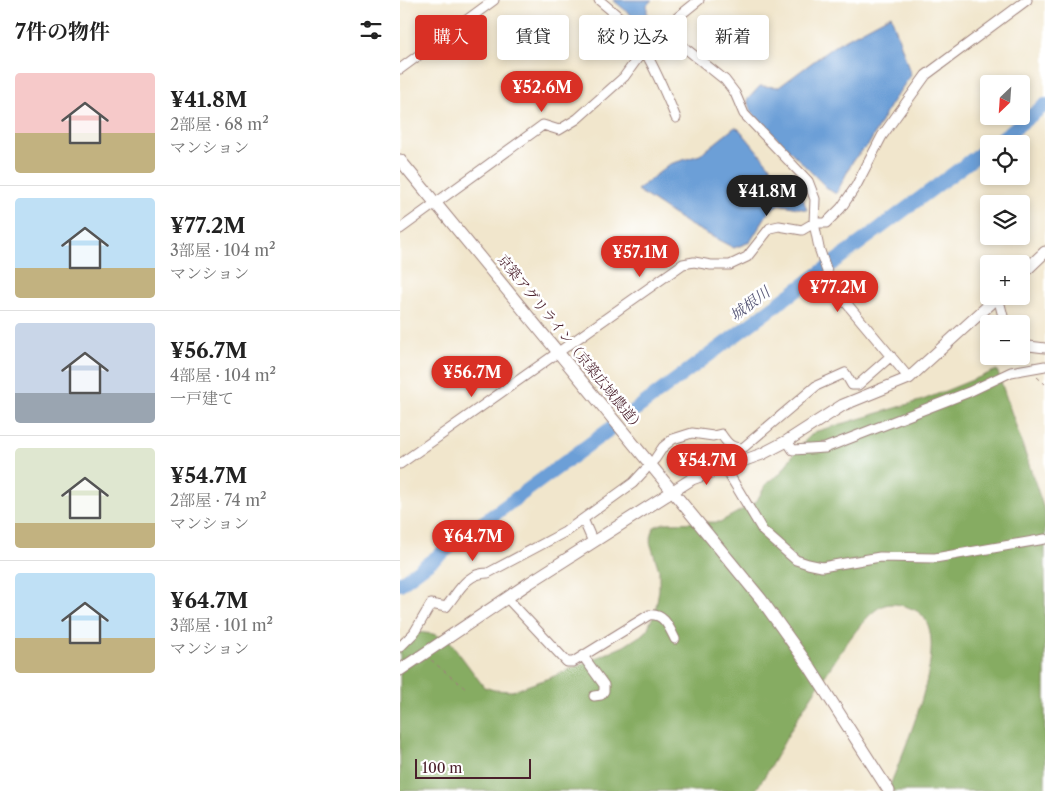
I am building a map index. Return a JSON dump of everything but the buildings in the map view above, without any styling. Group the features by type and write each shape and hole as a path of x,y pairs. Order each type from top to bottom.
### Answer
{"street":[{"path":"400,68 494,0"},
{"path":"600,0 617,15"},
{"path":"680,15 699,0"},
{"path":"400,464 557,351 683,264 694,262 711,265 730,264 747,257 770,228 778,226 802,230 814,223 826,223 841,208 856,186 882,136 926,75 1027,0"},
{"path":"687,50 725,80 735,93 744,114 808,181 815,199 814,223 819,248 832,286 909,378"},
{"path":"400,229 543,125 559,130 577,119 624,77 637,60"},
{"path":"650,60 658,74 663,92 676,118"},
{"name":"京築アグリライン（京築広域農道）","path":"400,160 782,626 889,791"},
{"path":"1030,266 1045,252"},
{"path":"400,670 507,598 692,479 762,454 787,441 843,405 909,378 990,305"},
{"path":"1030,346 1045,348"},
{"path":"655,459 663,447 672,439 692,433 712,436 721,434 731,446 737,448 744,447 816,386 845,373 852,385 858,385 891,356"},
{"path":"787,441 793,450 825,448 969,392 1011,372 1045,366"},
{"path":"724,466 763,530 796,560 808,564 822,566 880,557 936,558 1045,539"},
{"path":"400,647 414,633 431,604 446,607 469,577 477,573 488,573 565,532 633,483 645,470"},
{"path":"583,519 593,542"},
{"path":"507,598 567,662 573,662 649,614 661,617 668,624 675,640"},
{"path":"583,656 604,685 601,695 594,696"}],"path":[{"path":"424,654 467,690"}],"green space":[{"path":"997,370 1045,512 1045,791 888,791 923,695 929,666 931,641 926,621 913,609 892,604 884,605 874,611 850,638 802,712 755,791 400,791 400,643 417,632 433,634 449,640 484,687 494,690 512,691 552,677 624,646 646,632 655,612 659,590 659,570 650,542 654,527 664,523 720,522 756,502 767,483 780,474 797,449 814,432 923,400"}],"water":[{"path":"613,0 652,0 647,5 647,15 631,15"},
{"path":"891,15 911,75 890,105 869,144 854,159 836,194 828,189 751,112 747,100 760,86 779,87 837,44"},
{"path":"735,127 740,130 773,170 801,193 807,210 779,204 769,211 750,242 734,248 688,224 637,190 670,164 700,155"}],"waterway":[{"name":"城根川","path":"1006,135 1045,105"},
{"name":"城根川","path":"627,416 980,154"},
{"name":"城根川","path":"400,584 610,429"}]}
